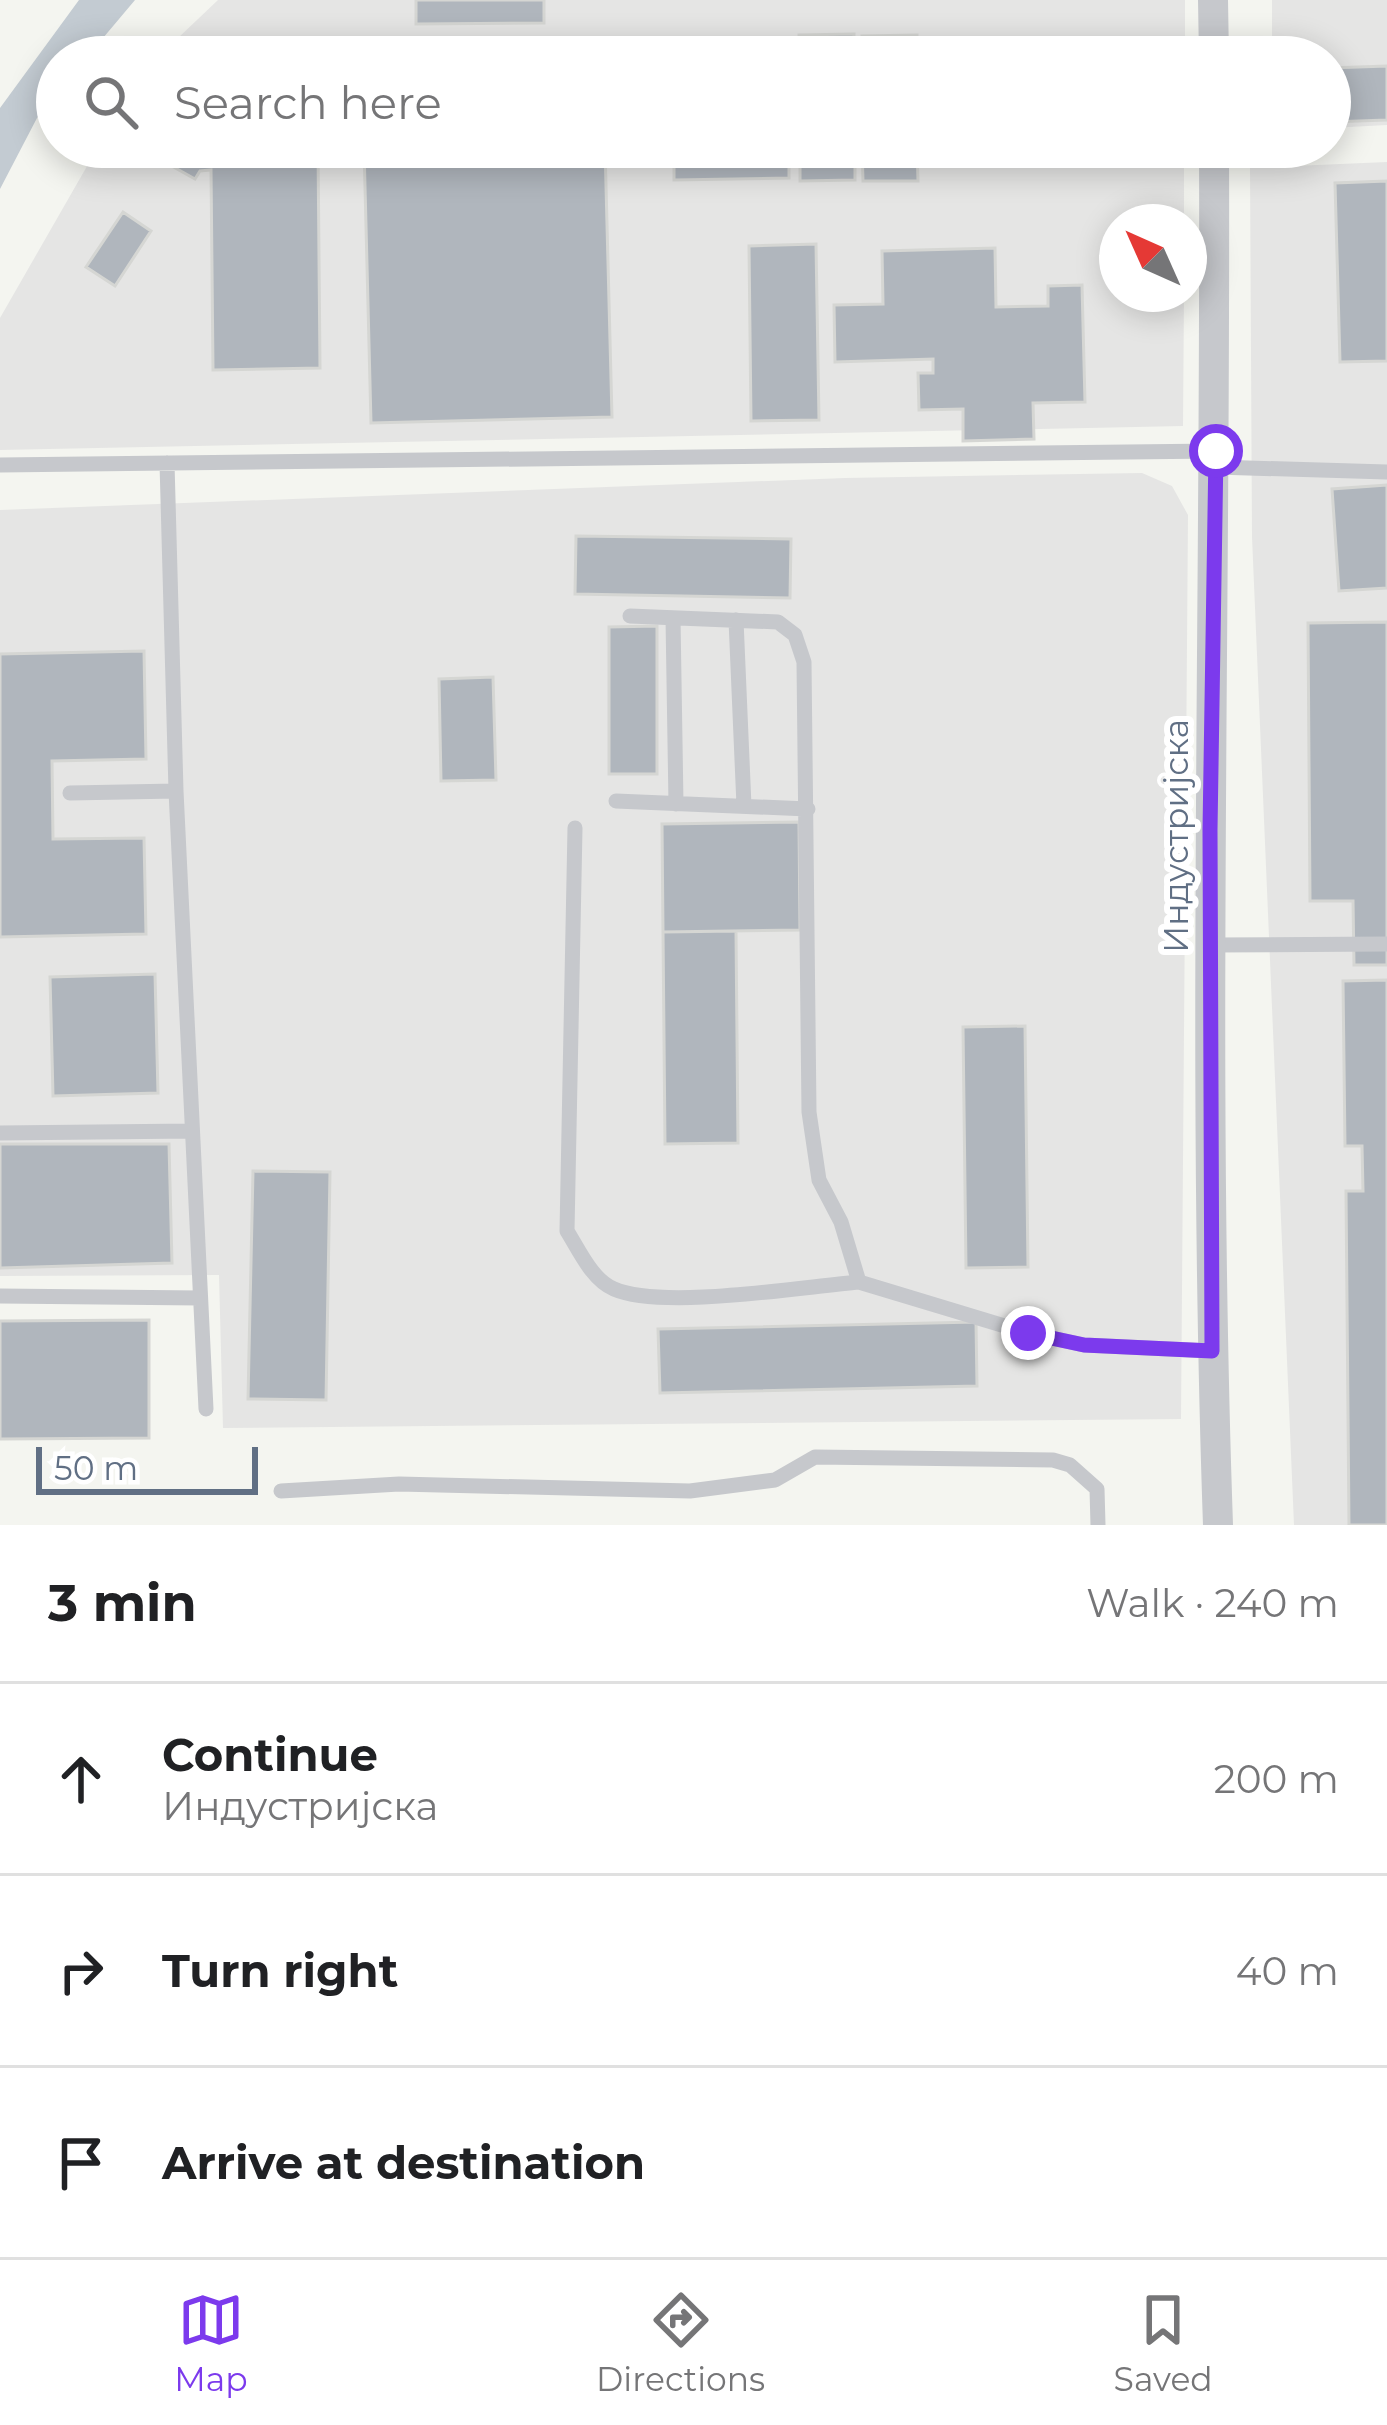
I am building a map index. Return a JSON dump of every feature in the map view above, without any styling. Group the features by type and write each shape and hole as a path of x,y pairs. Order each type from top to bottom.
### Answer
{"street":[{"path":"1214,0 1214,36"},
{"name":"Индустријска","path":"1214,168 1216,459 1210,830 1212,1351 1218,1525"}],"lane":[{"path":"0,464 1216,459 1387,472"},
{"path":"167,463 176,791 206,1409"},
{"path":"630,616 778,622 794,635 804,662 809,1112 819,1180 841,1222 859,1282"},
{"path":"673,618 676,804"},
{"path":"736,620 744,806"},
{"path":"70,793 176,791"},
{"path":"616,801 808,809"},
{"path":"575,828 567,1231 591,1269 610,1288 651,1300 859,1282 1084,1345 1212,1351"},
{"path":"1212,945 1387,944"},
{"path":"0,1133 193,1131"},
{"path":"0,1296 200,1298"},
{"path":"281,1491 399,1484 691,1491 775,1480 815,1457 1053,1460 1070,1465 1097,1489 1098,1525"}],"shaded area":[{"path":"79,0 135,0 105,36 53,36"},
{"path":"218,0 1185,0 1185,36 180,36"},
{"path":"1272,0 1387,0 1387,125 1351,127 1351,36 1272,36"},
{"path":"36,59 36,120 0,189 0,108"},
{"path":"1387,162 1387,1525 1294,1525 1252,537 1250,168 1351,168 1351,164"},
{"path":"86,168 1184,168 1184,204 1099,204 1099,312 1184,312 1183,426 0,450 0,318"},
{"path":"1142,473 1172,486 1188,515 1181,1419 223,1428 219,1275 0,1276 0,510 845,478"}],"building":[{"path":"416,0 544,0 544,23 416,24"},
{"path":"1387,66 1387,120 1351,121 1351,67"},
{"path":"175,168 318,168 320,368 213,370 211,170 200,171 195,179"},
{"path":"365,168 606,168 612,417 371,423"},
{"path":"674,168 789,168 789,178 674,180"},
{"path":"800,168 855,168 855,180 800,181"},
{"path":"863,168 918,168 918,181 863,181"},
{"path":"1387,181 1387,361 1340,362 1335,183"},
{"path":"123,212 151,231 115,286 86,267"},
{"path":"816,244 819,420 751,421 749,246"},
{"path":"995,248 996,307 1048,306 1048,286 1082,285 1085,402 1033,403 1034,439 963,441 963,409 919,410 918,373 933,373 933,359 835,362 834,305 883,304 882,251"},
{"path":"1387,485 1387,588 1339,591 1332,489"},
{"path":"576,536 791,539 790,598 575,594"},
{"path":"1387,622 1387,965 1354,965 1353,901 1310,901 1308,623"},
{"path":"657,626 657,774 609,774 609,627"},
{"path":"144,651 146,759 52,761 53,839 144,838 146,934 0,937 0,654"},
{"path":"493,677 496,780 441,781 439,679"},
{"path":"799,822 800,930 663,932 662,824"},
{"path":"736,931 738,1143 665,1144 663,932"},
{"path":"155,974 158,1093 53,1096 50,977"},
{"path":"1387,980 1387,1525 1349,1525 1346,1191 1363,1191 1362,1146 1345,1146 1343,981"},
{"path":"1025,1026 1028,1267 966,1268 963,1027"},
{"path":"0,1144 169,1144 172,1263 0,1268"},
{"path":"253,1171 330,1172 326,1400 248,1399"},
{"path":"149,1320 149,1438 0,1439 0,1321"},
{"path":"976,1322 977,1386 660,1393 658,1329"}],"route":[{"path":"1028,1333 1084,1345 1212,1351 1210,830 1216,451"}]}
